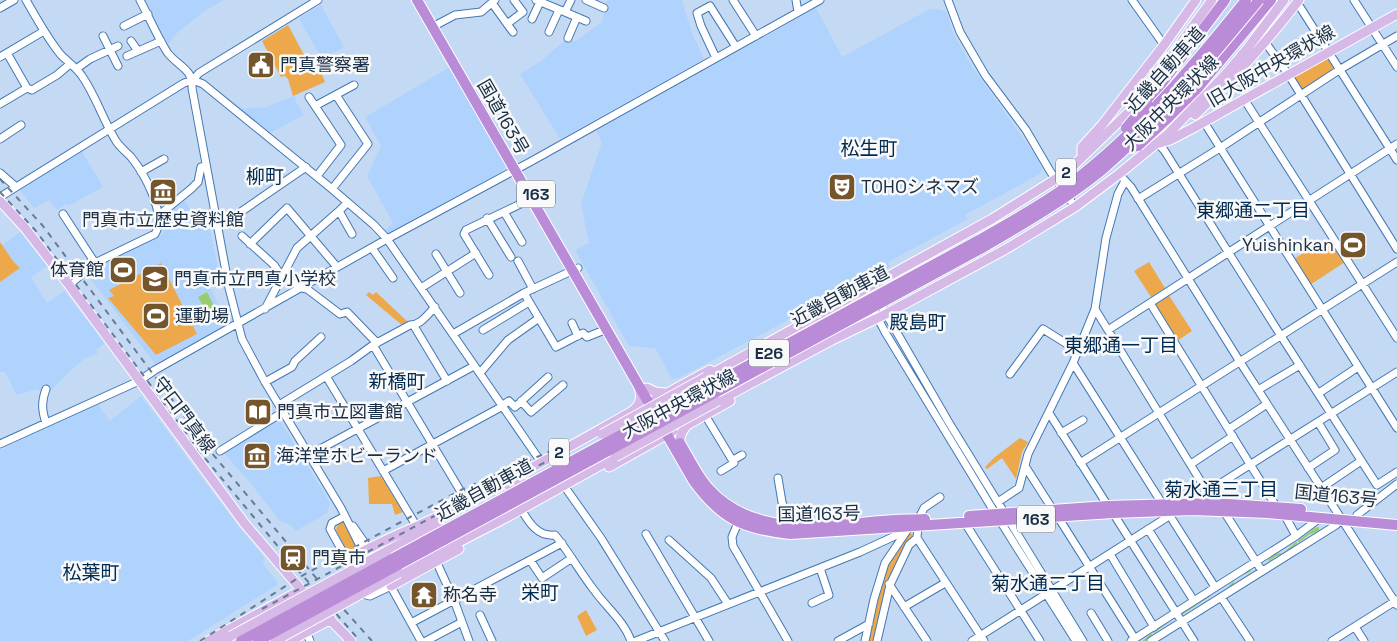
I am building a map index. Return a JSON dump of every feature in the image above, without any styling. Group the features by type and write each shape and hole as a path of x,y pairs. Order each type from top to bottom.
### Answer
{"highway":[{"name":"国道163号","path":"418,0 518,168"},
{"name":"国道163号","path":"424,0 534,197 661,417 693,480 705,497 717,508 765,532 790,534 1056,513 1166,508 1284,514 1320,518 1356,515 1397,518"},
{"path":"1041,204 1092,162 1132,121 1169,76 1225,0"},
{"name":"近畿自動車道","path":"241,641 979,240 1041,204 1095,164 1145,118 1194,64 1246,0"},
{"name":"近畿自動車道","path":"258,641 984,247 1074,191 1126,148 1176,98 1259,0"},
{"path":"984,247 1048,213 1105,173 1129,153 1197,89 1271,0"},
{"name":"国道163号","path":"575,269 607,329 643,386"},
{"name":"国道163号","path":"661,417 708,488 740,518 790,526 965,523 1002,517"},
{"name":"国道163号","path":"1166,508 1196,503 1276,506 1397,525"}],"main road":[{"name":"2","path":"1082,157 1082,147 1102,125 1197,0"},
{"name":"大阪中央環状線","path":"222,641 504,489 795,328 1016,204 1056,179 1066,172 1134,107 1212,0"},
{"name":"大阪中央環状線","path":"275,641 399,573 522,509 718,401 1006,249 1122,178 1168,134 1230,69 1284,0"},
{"name":"2","path":"1168,134 1179,130 1217,95 1299,4"},
{"name":"旧大阪中央環状線","path":"1158,144 1170,140 1204,122 1397,14"},
{"path":"1217,95 1225,110"},
{"name":"守口門真線","path":"0,201 25,228 245,524 301,590 351,641"},
{"path":"874,301 935,268 947,270 983,252 992,249 1006,249"},
{"name":"2","path":"661,417 667,393 785,329 795,328"},
{"path":"532,503 554,486 661,417 792,336 796,332 795,328"},
{"name":"2","path":"679,442 684,428 815,354 847,333"},
{"path":"365,550 466,503 504,489 549,478 780,353 798,346 832,340"},
{"name":"2","path":"429,528 466,503 636,409 641,400 643,386"},
{"path":"643,386 654,392 667,393"},
{"path":"651,444 661,417"},
{"path":"532,503 567,490 651,444 665,443 680,456"},
{"path":"387,588 485,534 509,516"},
{"path":"208,641 301,590"},
{"path":"293,639 330,619"}],"street":[{"path":"0,8 14,0"},
{"path":"26,0 61,55 82,76 87,84 109,129 141,172 154,199 159,215 156,234 95,263 68,285"},
{"path":"140,0 168,52 188,72 193,80 193,92 206,166 237,324 249,354 365,550 374,555 387,588 421,641"},
{"path":"0,197 184,83 193,80 199,74 308,3 318,0"},
{"path":"507,24 523,12 514,0"},
{"path":"548,32 570,0"},
{"path":"586,0 604,8"},
{"path":"733,0 756,36"},
{"path":"796,0 798,12"},
{"path":"0,444 139,381 155,370 337,267 820,0"},
{"path":"948,0 960,32 985,74 1026,130 1075,207"},
{"path":"1132,0 1164,45"},
{"path":"1354,0 1397,67"},
{"path":"438,24 455,15 481,12 493,1 513,32"},
{"path":"532,20 538,1 586,21"},
{"path":"1299,4 1339,70 1394,146 1397,160"},
{"path":"716,58 697,13 710,6 736,47"},
{"path":"124,26 148,14"},
{"path":"568,38 577,17"},
{"path":"0,57 44,31"},
{"path":"103,36 108,50 118,66"},
{"path":"1138,199 1339,70 1397,36"},
{"path":"131,41 138,51"},
{"path":"127,56 162,41"},
{"path":"1266,42 1397,249"},
{"path":"8,53 27,88 32,90 57,75 118,46"},
{"path":"193,80 203,84 317,176 374,225 421,288 541,462"},
{"path":"315,106 354,85"},
{"path":"0,104 27,88"},
{"path":"332,189 368,144 336,95"},
{"path":"310,97 341,145 317,176"},
{"path":"1244,99 1260,121 1397,338"},
{"path":"1204,122 1397,428"},
{"path":"0,139 22,125"},
{"path":"1158,144 1164,150 1280,336 1319,393 1377,485 1397,472"},
{"path":"1108,330 1394,146"},
{"path":"141,172 164,159"},
{"path":"159,215 198,182 201,167 206,166"},
{"path":"232,218 306,167"},
{"path":"0,173 16,187"},
{"path":"1122,178 1138,199 1240,362 1396,602 1332,641"},
{"path":"998,502 1019,488 1028,454 1073,363 1095,309 1106,238 1122,178"},
{"path":"489,275 464,234 466,230 487,218 534,197"},
{"path":"264,309 297,248 348,202"},
{"path":"250,244 287,208 337,267"},
{"path":"339,211 352,234"},
{"path":"504,212 522,242"},
{"path":"63,214 95,263"},
{"path":"487,218 533,289"},
{"path":"242,236 274,265 282,277 302,288 308,289 340,314 347,312 375,344 466,503"},
{"path":"372,248 393,278"},
{"path":"421,288 476,253"},
{"path":"436,254 460,293"},
{"path":"1080,463 1397,262"},
{"path":"453,334 524,293 575,269"},
{"path":"867,288 882,316 998,502 1002,517"},
{"path":"524,293 556,347 583,333 587,337 607,329"},
{"path":"483,330 530,302"},
{"path":"1150,303 1276,506"},
{"path":"279,405 375,344 410,325 414,326 420,323 434,308"},
{"path":"1095,309 1214,503"},
{"path":"882,316 885,332 1050,593 1083,641"},
{"path":"480,373 508,340 539,318"},
{"path":"572,323 578,336"},
{"path":"414,326 447,381"},
{"path":"1010,374 1043,329 1078,351"},
{"path":"265,382 292,367 295,360 321,337"},
{"path":"1073,363 1215,587"},
{"path":"1258,390 1300,364"},
{"path":"308,455 474,366"},
{"path":"1319,393 1358,367"},
{"path":"1196,503 1199,497 1208,491 1397,372"},
{"path":"326,376 417,527"},
{"path":"383,471 433,445 509,401 515,407 548,377"},
{"path":"521,401 531,412 563,385"},
{"path":"46,389 42,411 46,423"},
{"path":"1191,464 1267,404"},
{"path":"220,451 283,412"},
{"path":"1049,413 1194,641"},
{"path":"705,415 734,463 722,471"},
{"path":"1061,434 1083,420"},
{"path":"1308,468 1335,450 1318,422"},
{"path":"732,460 742,455"},
{"path":"1321,488 1362,461"},
{"path":"1024,466 1090,567 1133,640 1257,562 1320,518"},
{"path":"778,478 782,502 790,526"},
{"path":"1356,515 1397,484"},
{"path":"567,490 601,538 665,641"},
{"path":"865,641 874,599 886,563 928,504 940,497"},
{"path":"972,641 982,638 1166,518 1166,508"},
{"path":"522,509 536,530 548,536 555,535 562,543 593,589 627,630 631,641"},
{"path":"1222,510 1262,571"},
{"path":"1284,514 1296,536"},
{"path":"345,516 330,526 366,595 370,596 387,588"},
{"path":"1151,641 1328,530 1339,516"},
{"path":"740,518 732,537 733,546 788,641"},
{"path":"965,523 1040,641"},
{"path":"636,641 820,568 897,535 913,525"},
{"path":"913,525 917,538 982,638"},
{"path":"1148,529 1194,601"},
{"path":"646,534 709,641"},
{"path":"877,641 890,584 909,545 917,538"},
{"path":"669,540 711,578 728,604"},
{"path":"411,623 562,543"},
{"path":"1110,554 1154,627"},
{"path":"530,560 542,578 572,558"},
{"path":"436,561 470,641"},
{"path":"812,603 829,596 820,568"},
{"path":"881,578 890,584 926,641"},
{"path":"904,607 945,583"},
{"path":"1050,593 1076,641"},
{"path":"1221,597 1250,641"},
{"path":"275,604 293,639"},
{"path":"1091,613 1108,641"},
{"path":"480,614 492,641"},
{"path":"426,641 462,622"},
{"path":"838,641 869,624"},
{"path":"1355,627 1364,641"},
{"path":"306,632 310,641"}],"shaded area":[{"path":"146,0 224,0 206,10 177,33 168,45"},
{"path":"607,0 682,0 692,33 704,59 560,139 520,74 541,61 565,40 576,41 602,22"},
{"path":"321,5 344,47 322,59 299,18"},
{"path":"816,8 842,57 930,9 946,11 954,35 971,65 1035,155 1042,169 1040,174 965,215 968,219 888,262 890,267 844,293 840,288 792,318 679,378 672,379 655,348 629,346 575,250 589,243 581,204 602,142 596,131"},
{"path":"288,25 310,66 317,62 325,82 293,96 288,79 285,76 281,77 262,41"},
{"path":"1328,58 1335,70 1300,92 1292,78"},
{"path":"450,67 506,165 502,173 388,235 385,230 393,223 367,176 381,146 365,117"},
{"path":"294,96 304,115 270,133 240,109 266,107"},
{"path":"81,150 103,187 57,210 49,200 34,208 19,189"},
{"name":"門真市立門真小学校","path":"185,201 201,227 209,224 221,284 209,285 220,307 226,306 229,320 226,320 225,327 155,364 87,274 94,267 163,234 161,217"},
{"path":"20,232 47,266 31,277 47,303 64,291 105,343 96,350 98,353 84,359 47,395 37,389 17,395 5,372 0,372 0,282 20,268 2,245"},
{"path":"1331,241 1345,262 1310,285 1294,259 1319,243 1322,247"},
{"path":"0,242 20,268 0,282"},
{"path":"1149,262 1165,288 1151,297 1134,271"},
{"name":"運動場","path":"161,263 197,334 156,355 108,298 114,296 109,290"},
{"path":"207,292 216,310 207,314 198,297"},
{"path":"369,292 373,295 376,292 409,323 403,326 366,295"},
{"path":"1168,294 1192,331 1177,341 1153,304"},
{"path":"141,396 238,526 264,557 263,564 277,581 277,585 188,641 0,641 0,450 97,403 110,421"},
{"path":"279,419 330,503 327,513 296,531 291,525 280,521 223,452"},
{"path":"1020,438 1028,442 1022,452 1016,479 1002,458 987,469 985,467 995,457"},
{"path":"381,476 403,512 395,515 392,504 369,504 368,478"},
{"path":"344,521 378,586 368,591 336,530 338,523"},
{"path":"907,534 913,534 889,583 874,641 867,641 887,564"},
{"path":"586,610 597,630 586,636 577,616"}],"waterway":[{"path":"1299,541 1318,528 1318,530 1311,533"},
{"path":"1287,551 1296,543"},
{"path":"1269,560 1280,554"},
{"path":"1245,573 1250,571"},
{"path":"1227,590 1233,583"},
{"path":"1183,613 1209,596"},
{"path":"1154,632 1167,622"},
{"path":"1144,641 1151,635"}],"railway":[{"path":"0,179 43,226 211,452 322,585 372,641"},
{"path":"0,192 36,231 204,457 290,561 360,641"},
{"path":"200,641 298,578 401,522 463,489 558,448"},
{"path":"262,609 462,501 561,455"}],"place":[{"name":"門真警察署","path":"261,65"},
{"name":"TOHOシネマズ","path":"842,187"},
{"name":"門真市立歴史資料館","path":"163,192"},
{"name":"Yuishinkan","path":"1353,245"},
{"name":"体育館","path":"123,270"},
{"name":"門真市立門真小学校","path":"155,279"},
{"name":"運動場","path":"156,316"},
{"name":"門真市立図書館","path":"258,412"},
{"name":"海洋堂ホビーランド","path":"257,456"},
{"name":"門真市","path":"293,558"},
{"name":"称名寺","path":"424,595"}],"district":[{"name":"松生町","path":"869,148"},
{"name":"柳町","path":"265,176"},
{"name":"東郷通二丁目","path":"1253,210"},
{"name":"殿島町","path":"918,322"},
{"name":"東郷通一丁目","path":"1121,345"},
{"name":"新橋町","path":"397,381"},
{"name":"菊水通三丁目","path":"1221,489"},
{"name":"松葉町","path":"91,572"},
{"name":"菊水通二丁目","path":"1048,583"},
{"name":"栄町","path":"540,592"}]}
